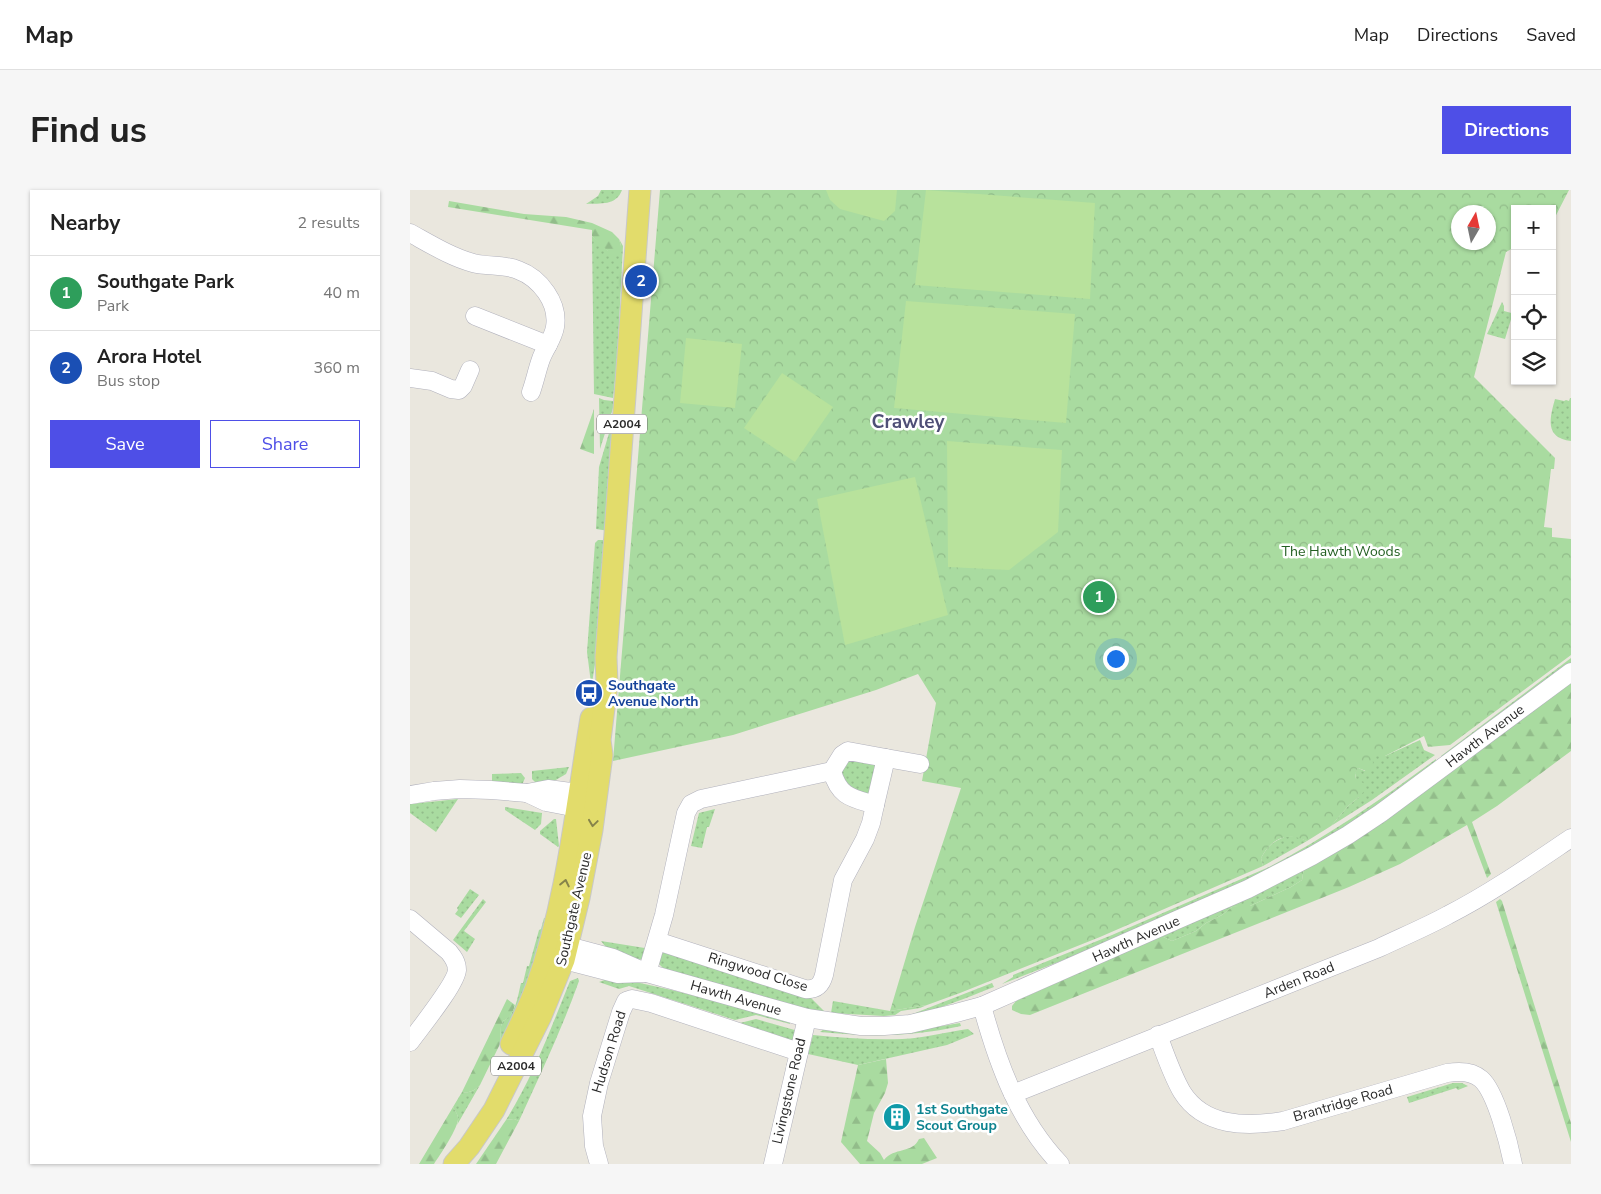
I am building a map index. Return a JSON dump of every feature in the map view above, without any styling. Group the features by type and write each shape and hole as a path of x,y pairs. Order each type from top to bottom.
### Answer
{"main road":[{"name":"Southgate Avenue","path":"453,1164 469,1147 494,1110 541,1016 563,953 592,830 585,798 602,755 600,740 607,684 606,657 640,190"},
{"name":"Southgate Avenue","path":"453,1164 500,1073 505,1057 536,989 565,884 585,798 597,683 606,657"}],"street":[{"path":"410,233 476,264 510,267 524,272 532,277 548,296 554,310 555,327 540,361 531,392"},
{"path":"475,316 548,345"},
{"path":"410,378 459,390 463,386 470,370"},
{"name":"Hawth Avenue","path":"563,953 613,958 647,973 807,1018 861,1026 910,1024 982,1006 1231,896 1348,836 1571,672"},
{"path":"875,805 854,799 840,790 834,780 832,771 835,763 842,755 848,751 920,764"},
{"name":"Ringwood Close","path":"657,941 805,989 817,988 822,983 824,975 843,880 865,839 871,823 886,758"},
{"path":"647,973 657,941 686,813 691,804 701,799 832,771"},
{"path":"410,795 460,789 527,793 546,802 585,798"},
{"name":"Arden Road","path":"1013,1094 1379,948 1450,914 1571,838"},
{"path":"410,919 449,952 454,958 457,967 454,980 410,1042"},
{"path":"500,1073 510,1060 528,1026 549,972 563,953 554,942 553,930"},
{"name":"Hudson Road","path":"599,1164 592,1130 595,1101 621,1012 626,1001 632,999 651,1003 799,1052"},
{"path":"982,1006 1001,1066 1013,1094 1040,1142 1060,1164"},
{"name":"Livingstone Road","path":"773,1164 807,1018"},
{"name":"Brantridge Road","path":"1158,1035 1183,1094 1200,1111 1211,1118 1223,1122 1261,1124 1283,1121 1448,1072 1466,1072 1475,1075 1482,1080 1491,1094 1504,1126 1513,1164"}],"green space":[{"path":"601,190 622,190 616,199 607,203 586,204 598,196"},
{"name":"The Hawth Woods","path":"660,190 1569,190 1556,215 1556,205 1511,205 1511,249 1506,252 1474,377 1555,458 1554,469 1551,469 1544,527 1552,528 1552,537 1571,539 1571,655 1450,745 1428,747 1424,736 1385,756 1372,756 1371,771 1358,768 1355,774 1356,779 1363,782 1366,789 1331,826 1307,841 1292,837 1280,839 1265,851 1261,858 1263,866 1100,937 927,1005 890,1011 915,927 961,788 922,781 936,703 918,674 876,690 733,735 613,761"},
{"path":"826,190 897,190 895,211 884,221 840,209 830,200"},
{"path":"926,190 1095,203 1090,299 915,285"},
{"path":"449,201 524,214 566,217 592,223 612,232 619,239 621,246 618,254 612,255 592,236 592,230 448,207"},
{"path":"592,236 608,251 621,246 619,239 623,246 617,363 613,398 594,394"},
{"path":"906,301 1075,314 1066,423 894,408"},
{"path":"1502,302 1504,311 1511,313 1505,339 1487,334"},
{"path":"686,338 742,344 735,408 680,403"},
{"path":"782,373 833,407 795,462 744,428"},
{"path":"599,398 613,401 613,408 600,449"},
{"path":"1570,398 1571,441 1556,436 1551,426 1555,399 1569,401"},
{"path":"617,406 609,531 596,529 599,467"},
{"path":"594,409 594,454 580,449"},
{"path":"947,441 1062,450 1058,532 1009,570 948,567"},
{"path":"915,477 948,615 845,645 817,499"},
{"path":"598,540 608,540 599,639 591,683 587,652 595,543"},
{"path":"1571,658 1571,664 1443,759 1441,756"},
{"path":"1571,682 1571,751 1497,806 1472,822 1491,874 1487,878 1467,825 1400,864 1349,887 1030,1015 1012,1010 1012,1006 1016,1001 1161,936 1172,941 1196,931 1232,907 1250,906 1291,887 1302,880 1304,867"},
{"path":"1420,740 1424,750 1435,755 1372,800 1331,826 1348,806 1359,797 1355,773 1358,768 1365,771 1372,756 1385,756"},
{"path":"845,758 876,761 872,795 845,788 840,765"},
{"path":"1436,759 1436,765 1383,804 1290,861 1246,882 1066,959 1002,984 1013,977 1013,975 1112,935 1269,867 1312,843 1354,816"},
{"path":"569,767 566,774 549,784 535,782 532,779 532,771"},
{"path":"521,773 525,778 522,785 492,783 492,774"},
{"path":"458,799 436,832 410,813 410,804"},
{"path":"505,807 542,813 541,824 535,830 505,810"},
{"path":"715,809 709,827 707,827 702,848 691,846 699,813"},
{"path":"556,819 558,847 540,834 540,831"},
{"path":"1287,836 1298,837 1307,841 1263,866 1261,858 1266,850 1275,842"},
{"path":"1304,867 1302,880 1291,887 1250,906 1232,907 1196,931 1172,941 1161,936"},
{"path":"470,889 479,895 461,918 455,914"},
{"path":"483,899 486,902 464,931 475,939 467,952 453,940"},
{"path":"1500,899 1571,1123 1571,1142 1496,902"},
{"path":"544,918 550,919 540,950 500,1044 501,1026 503,1021 514,1010 521,983 523,983"},
{"path":"601,941 651,949 643,959 638,960 609,951"},
{"path":"665,952 809,996 829,1016 701,981 663,968 659,964 660,955"},
{"path":"613,977 790,1020 790,1024 756,1015 735,1020 629,986 619,989 599,982"},
{"path":"578,978 579,981 565,1017 519,1121 514,1119 506,1120 533,1070 570,981"},
{"path":"992,983 994,987 932,1010 910,1015"},
{"path":"507,999 515,1005 511,1014 503,1021 501,1026 500,1044 480,1085 472,1091 462,1092"},
{"path":"833,1001 890,1011 927,1005 901,1011 895,1015 884,1016 831,1013"},
{"path":"756,1019 798,1031 794,1042 736,1024"},
{"path":"960,1023 961,1026 943,1030 908,1034 856,1035 820,1032 824,1029 924,1029"},
{"path":"968,1029 974,1034 947,1045 858,1065 808,1054 813,1035 902,1039"},
{"path":"886,1059 888,1083 885,1093 874,1113 867,1141 880,1153 884,1160 893,1153 912,1147 919,1139 924,1138 937,1158 922,1164 860,1164 841,1142 858,1065"},
{"path":"1453,1083 1462,1083 1468,1086 1409,1103 1407,1097"},
{"path":"480,1085 457,1125 458,1118 453,1107 462,1092 472,1091"},
{"path":"453,1107 458,1115 458,1122 449,1141 434,1164 419,1164"},
{"path":"514,1119 519,1121 496,1164 476,1164 506,1120"}],"place":[{"name":"Arora Hotel","path":"641,281"},
{"name":"Southgate Park","path":"1099,597"},
{"name":"Southgate Avenue North","path":"589,693"},
{"name":"1st Southgate Scout Group","path":"897,1117"}],"district":[{"name":"Crawley","path":"908,422"}]}
